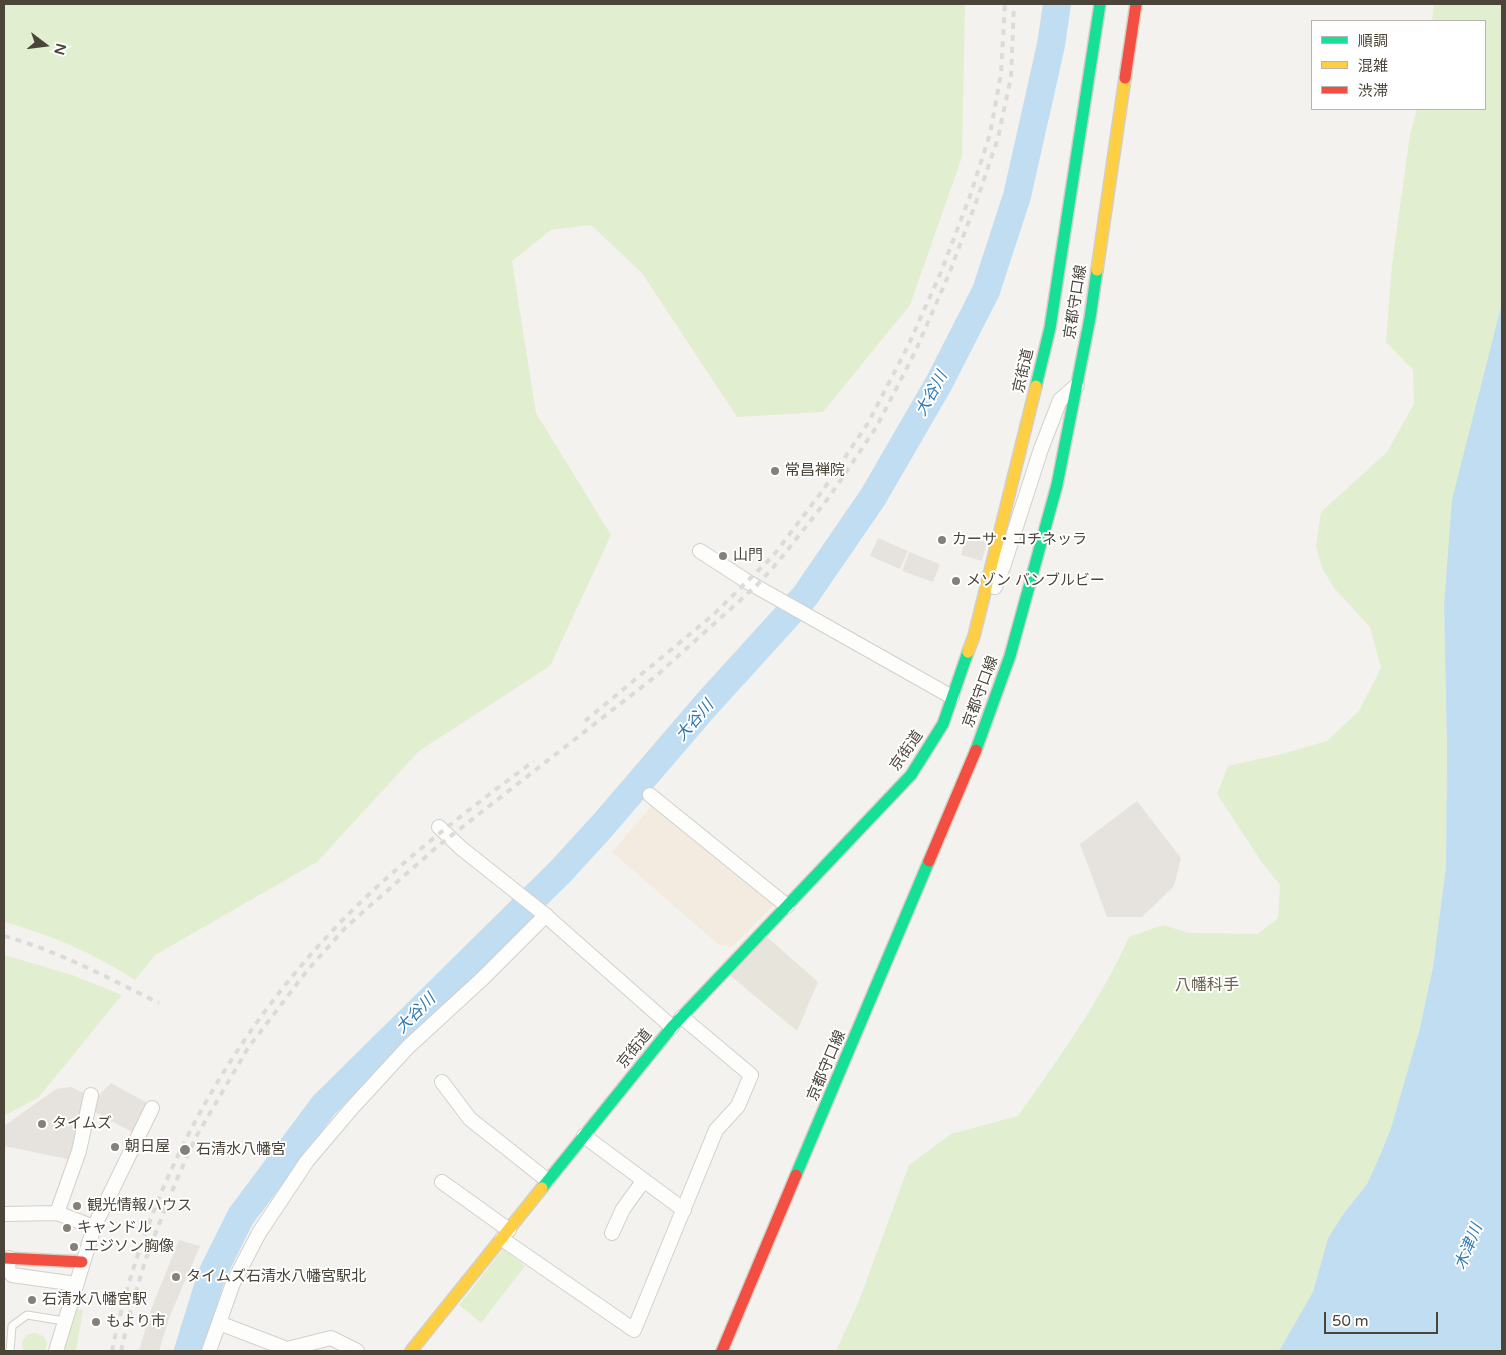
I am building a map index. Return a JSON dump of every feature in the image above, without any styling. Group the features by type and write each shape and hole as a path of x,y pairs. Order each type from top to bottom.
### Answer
{"street":[{"name":"京街道","path":"411,1351 547,1180 677,1022 911,775 943,724 974,636 1050,328 1100,4"},
{"name":"京都守口線","path":"722,1351 975,752 1010,656 1057,485 1078,384 1090,318 1136,4"},
{"path":"974,636 1003,568 1041,449 1060,400 1078,384"},
{"path":"700,551 748,582 787,602 952,696"},
{"path":"650,795 787,906"},
{"path":"438,827 461,848 677,1022 751,1076 738,1106 716,1130 634,1330 505,1235 442,1182"},
{"path":"209,1351 234,1282 259,1233 307,1161 351,1109 408,1047 482,979 545,914"},
{"path":"442,1082 470,1119 547,1180"},
{"path":"57,1214 79,1151 90,1095"},
{"path":"56,1351 94,1227 152,1108"},
{"path":"584,1136 684,1210"},
{"path":"612,1233 623,1209 644,1180"},
{"path":"4,1214 57,1214 94,1227"},
{"path":"76,1284 12,1275 8,1270 6,1258 82,1262"},
{"path":"219,1324 287,1349 331,1338 357,1351"}],"lane":[{"path":"10,1351 12,1326 27,1315 64,1321"}],"shaded area":[{"path":"966,536 987,542 982,561 961,555"},
{"path":"878,538 908,551 900,569 870,556"},
{"path":"909,552 940,564 933,582 902,571"},
{"path":"1137,801 1181,858 1174,886 1142,917 1107,917 1080,844"},
{"path":"653,804 774,905 732,947 719,945 612,852"},
{"path":"766,936 818,982 797,1031 727,973"},
{"name":"タイムズ","path":"111,1083 147,1103 132,1132 91,1110 98,1096"},
{"name":"タイムズ","path":"71,1087 86,1094 72,1160 4,1146 4,1126 56,1089"},
{"name":"タイムズ石清水八幡宮駅北","path":"179,1240 200,1246 169,1318 159,1351 139,1351 152,1307"}],"green space":[{"path":"4,4 965,4 962,157 910,305 823,412 737,417 642,273 591,225 551,230 512,261 536,413 611,535 550,666 419,751 317,862 155,955 135,980 72,946 38,932 4,922"},
{"path":"1434,4 1502,4 1502,303 1444,606 1447,748 1446,866 1433,967 1407,1076 1381,1153 1367,1184 1344,1213 1328,1238 1313,1292 1279,1351 836,1351 859,1301 909,1165 951,1134 1018,1116 1092,1007 1129,937 1163,925 1189,933 1258,934 1278,918 1280,885 1263,864 1217,794 1228,766 1282,754 1327,741 1359,711 1381,668 1370,627 1334,588 1322,568 1316,546 1321,512 1387,452 1414,404 1413,370 1386,342 1392,264 1410,135 1417,110 1486,110 1486,20 1432,20"},
{"path":"4,955 72,975 122,995 39,1097 4,1116"},
{"path":"503,1249 525,1266 481,1323 459,1305"},
{"path":"75,1309 83,1310 76,1351 63,1351"},
{"path":"36,1333 43,1336 47,1343 45,1351 24,1351 22,1341 28,1334"}],"water":[{"name":"木津川","path":"1502,303 1502,1351 1279,1351 1313,1292 1328,1238 1344,1213 1367,1184 1381,1153 1391,1128 1419,1032 1433,967 1446,866 1447,748 1444,606 1452,500"}],"waterway":[{"name":"大谷川","path":"188,1351 212,1274 241,1216 324,1105 560,872 603,825 705,706 805,596 873,497 939,383 986,291 1017,196 1051,45 1057,4"}],"railway":[{"path":"585,721 713,615 773,556 823,490 868,423 908,346 941,272 970,196 990,134 1001,74 1005,4"},
{"path":"121,1351 133,1301 148,1252 196,1137 248,1048 306,972 346,927 438,846 656,676 756,586 778,562 830,496 877,426 915,352 949,274 998,138 1011,77 1014,4"},
{"path":"112,1351 129,1284 150,1219 177,1157 209,1096 246,1038 286,984 331,932 380,884 494,790 534,761"},
{"path":"4,936 64,957 159,1003"}],"traffic: fast":[{"path":"1036,386 1050,328 1100,4"},
{"path":"976,750 1010,656 1057,485 1090,318 1097,270"},
{"path":"542,1188 672,1027 911,775 943,724 968,652"},
{"path":"796,1175 929,861"}],"traffic: slow":[{"path":"1097,270 1125,78"},
{"path":"968,652 974,636 1036,386"},
{"path":"411,1351 542,1188"}],"traffic: jam":[{"path":"1125,78 1136,4"},
{"path":"929,861 976,750"},
{"path":"722,1351 796,1175"},
{"path":"4,1258 82,1262"}],"place":[{"name":"常昌禅院","path":"775,471"},
{"name":"カーサ・コチネッラ","path":"942,540"},
{"name":"山門","path":"723,556"},
{"name":"メゾン バンブルビー","path":"956,581"},
{"name":"タイムズ","path":"42,1124"},
{"name":"朝日屋","path":"115,1147"},
{"name":"石清水八幡宮","path":"185,1150"},
{"name":"観光情報ハウス","path":"77,1206"},
{"name":"キャンドル","path":"67,1228"},
{"name":"エジソン胸像","path":"74,1247"},
{"name":"タイムズ石清水八幡宮駅北","path":"176,1277"},
{"name":"石清水八幡宮駅","path":"32,1300"},
{"name":"もより市","path":"96,1322"}],"district":[{"name":"八幡科手","path":"1207,986"}]}
